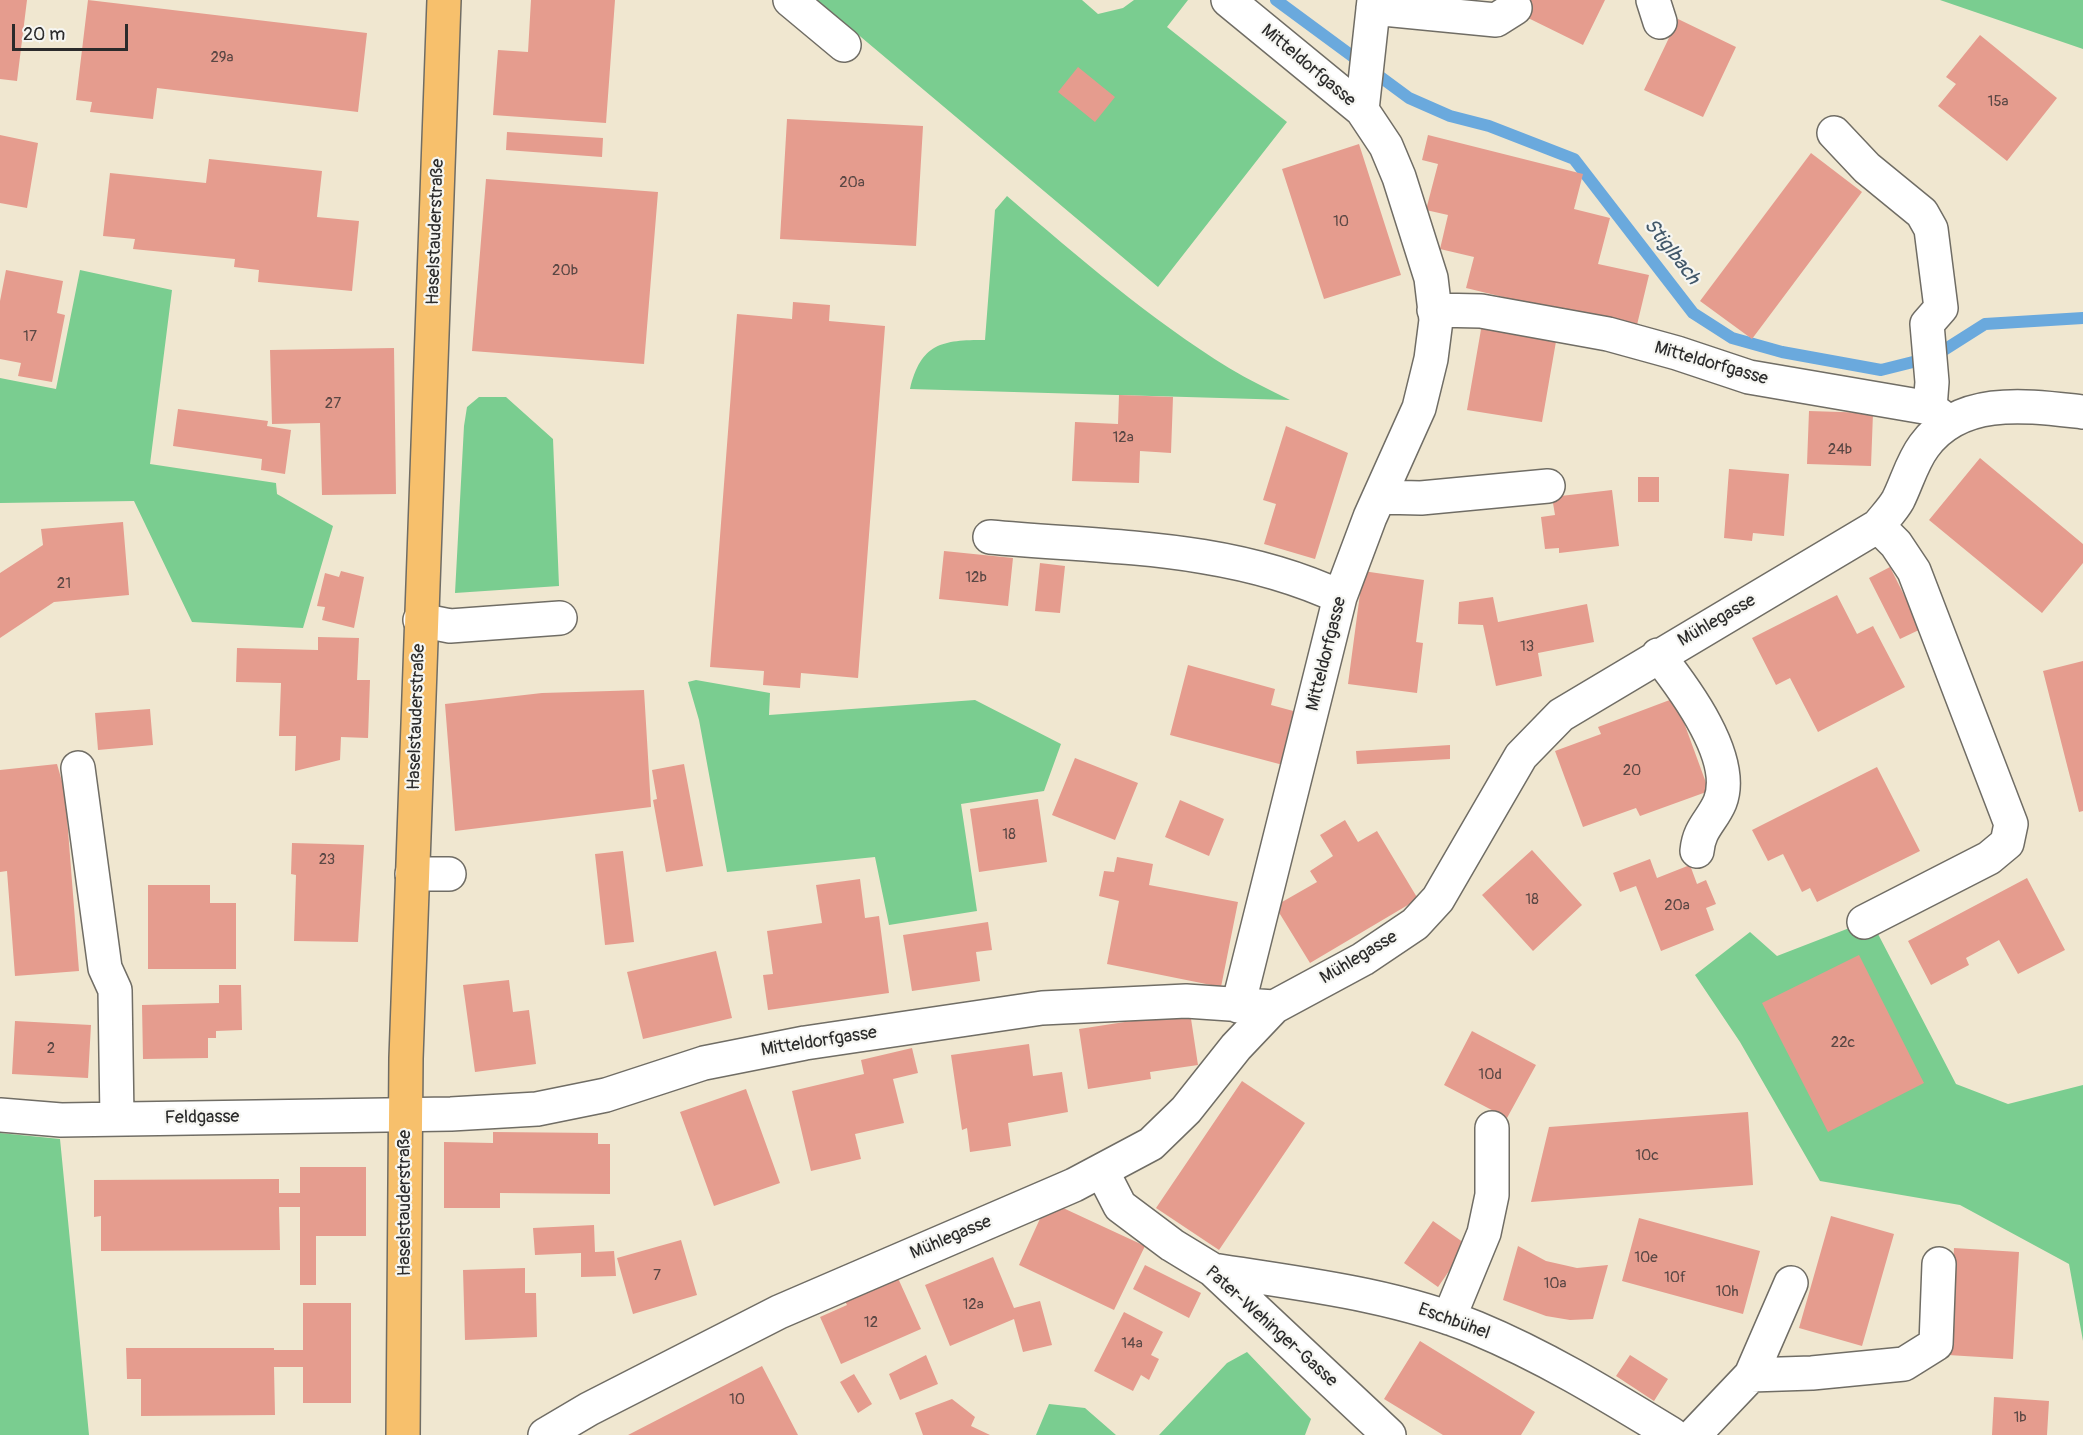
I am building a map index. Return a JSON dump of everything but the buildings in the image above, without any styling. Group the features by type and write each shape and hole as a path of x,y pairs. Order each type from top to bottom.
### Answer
{"main road":[{"name":"Haselstauderstraße","path":"403,1435 405,1114 420,620 444,0"}],"street":[{"path":"790,0 844,45"},
{"name":"Mitteldorfgasse","path":"1228,0 1363,99 1399,177 1431,278 1434,310 1431,359 1419,408 1379,497 1340,597 1238,1006"},
{"path":"1363,99 1373,4 1496,20 1515,8"},
{"path":"1834,133 1867,168 1922,213 1930,229 1941,308 1928,324 1937,404"},
{"name":"Mitteldorfgasse","path":"1434,310 1481,311 1597,332 1677,353 1749,377 1937,404"},
{"name":"Mühlegasse","path":"545,1435 589,1409 779,1312 1102,1171 1158,1137 1186,1110 1236,1047 1274,1007 1363,959 1415,924 1438,899 1521,756 1561,715 1658,655 1878,526 1897,502 1924,445 1937,404 1978,411 2014,405 2083,412"},
{"path":"1379,497 1421,498 1548,486"},
{"path":"1864,922 1989,858 2007,843 2011,824 1914,571 1896,544 1878,526"},
{"path":"990,537 1093,547 1155,548 1199,554 1309,582 1340,597"},
{"path":"420,620 450,626 560,618"},
{"path":"1658,655 1687,691 1706,726 1725,778 1720,802 1698,836 1697,850"},
{"path":"78,768 105,968 114,990 117,1119"},
{"path":"412,874 449,874"},
{"name":"Mitteldorfgasse","path":"405,1114 537,1109 606,1095 704,1063 805,1043 1042,1008 1186,1001 1274,1007"},
{"name":"Feldgasse","path":"0,1115 61,1120 405,1114"},
{"path":"1449,1318 1484,1233 1492,1195 1492,1128"},
{"name":"Pater-Wehinger-Gasse","path":"1102,1171 1120,1206 1172,1245 1213,1270 1389,1435"},
{"path":"1751,1375 1812,1373 1904,1365 1936,1344 1939,1264"},
{"name":"Eschbühel","path":"1213,1270 1332,1288 1449,1318 1566,1370 1673,1435"},
{"path":"1694,1435 1751,1375 1791,1283"}],"green space":[{"path":"817,0 1082,0 1098,14 1123,8 1134,0 1188,0 1167,27 1287,122 1158,287"},
{"path":"1940,0 2083,0 2083,49"},
{"path":"1007,196 1171,329 1229,368 1290,400 910,389 920,362 936,347 957,341 985,340 995,210"},
{"path":"80,270 172,290 150,464 276,483 277,494 333,526 303,628 192,622 134,501 0,503 0,378 56,389"},
{"path":"479,397 506,397 553,439 559,586 455,593 464,426 467,407"},
{"path":"696,680 770,693 769,715 975,700 1061,744 1044,791 961,804 977,911 889,925 875,857 727,872 699,720 688,682"},
{"path":"1852,927 1878,934 1956,1084 2008,1104 2083,1085 2083,1341 2069,1264 1960,1205 1820,1181 1740,1042 1695,975 1750,932 1777,956"},
{"path":"0,1133 60,1139 89,1435 0,1435"},
{"path":"1247,1352 1311,1419 1305,1435 1159,1435 1227,1363"},
{"path":"1049,1404 1085,1408 1116,1435 1036,1435"}],"waterway":[{"name":"Stiglbach","path":"1276,0 1409,98 1450,116 1489,126 1574,159 1693,313 1732,338 1782,352 1881,370 1933,357 1985,324 2083,318"}]}
